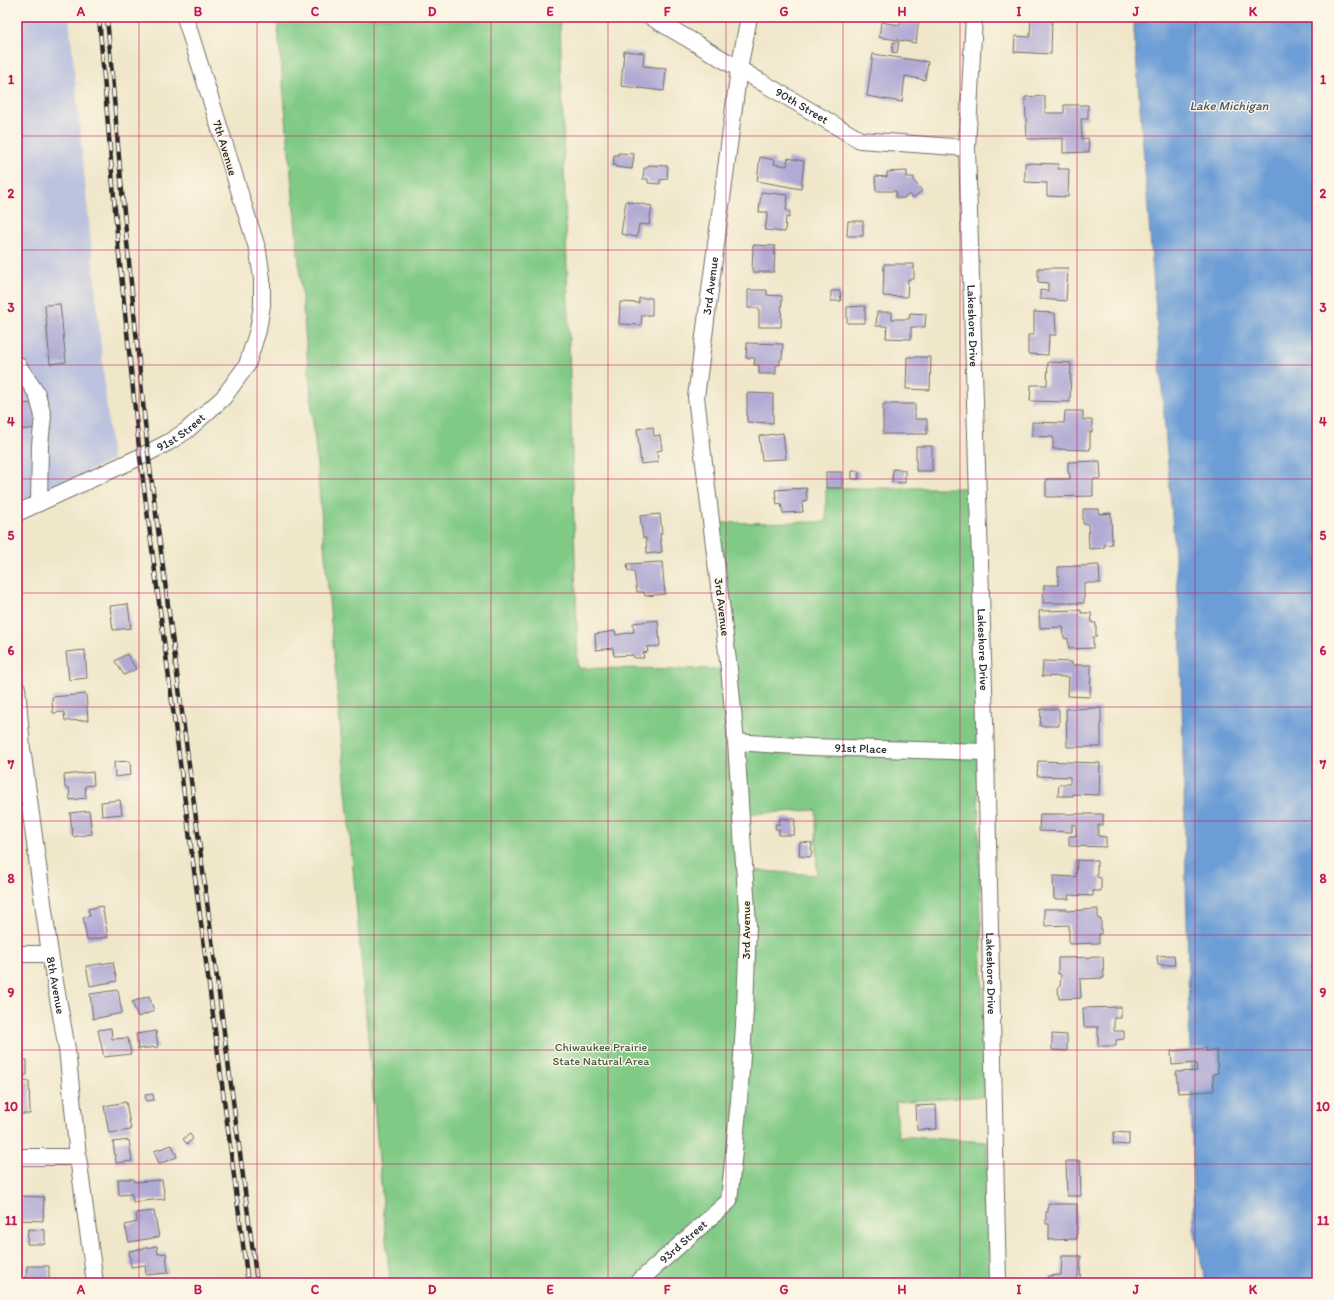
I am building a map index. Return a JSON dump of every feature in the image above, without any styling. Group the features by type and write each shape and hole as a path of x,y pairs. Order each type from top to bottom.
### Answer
{"street":[{"name":"7th Avenue","path":"185,17 258,251 262,279"},
{"name":"90th Street","path":"651,17 860,140 967,148"},
{"name":"3rd Avenue","path":"729,1201 739,1101 745,1010 748,925 736,742 729,669 696,397 739,69 749,17"},
{"name":"Lakeshore Drive","path":"974,17 967,148 986,752 998,1283"},
{"name":"91st Street","path":"17,513 140,457 169,442 186,431 223,398 246,365 249,358 258,330 262,305 262,279"},
{"path":"17,364 37,394 43,416 40,445 39,503"},
{"name":"8th Avenue","path":"17,688 19,748 50,954 68,1049 78,1156 95,1283"},
{"name":"91st Place","path":"736,742 811,747 986,752"},
{"path":"17,954 50,954"},
{"path":"17,1157 78,1156"},
{"name":"93rd Street","path":"637,1283 729,1201"}],"shaded area":[{"path":"17,17 69,17 112,460 17,502"}],"green space":[{"name":"Chiwaukee Prairie State Natural Area","path":"277,17 560,17 578,668 729,669 711,523 826,522 826,488 978,488 978,791 985,1096 896,1102 898,1136 987,1142 990,1283 390,1283","holes":["816,810 817,875 750,870 747,814"]}],"water":[{"name":"Lake Michigan","path":"1134,17 1317,17 1317,1283 1206,1283 1194,1229 1180,619"}],"building":[{"path":"901,17 919,17 916,43 879,37 881,22 900,25"},
{"path":"1031,17 1052,17 1051,54 1014,52 1015,36 1030,37"},
{"path":"893,42 899,42 897,53 892,52"},
{"path":"624,51 644,53 643,66 666,68 664,91 621,86"},
{"path":"873,54 928,62 925,80 905,76 902,102 867,96"},
{"path":"1045,96 1045,113 1064,113 1064,105 1088,105 1088,119 1081,119 1082,139 1088,138 1089,152 1063,153 1063,138 1027,139 1025,97"},
{"path":"618,153 634,154 632,169 616,167 616,165 613,165 614,155 618,155"},
{"path":"760,157 775,160 774,164 787,166 788,158 804,161 801,189 757,181"},
{"path":"1025,163 1059,164 1058,169 1069,169 1068,197 1047,196 1047,183 1025,182"},
{"path":"648,165 668,166 667,179 660,180 660,184 648,183 648,179 643,179 644,168 648,168"},
{"path":"907,171 907,177 914,177 914,181 922,191 913,198 910,194 904,198 896,198 896,191 876,191 875,176 887,177 887,172"},
{"path":"761,192 788,195 786,210 790,212 789,218 786,217 785,232 765,230 768,212 759,212"},
{"path":"626,201 652,206 649,225 639,224 637,237 621,234"},
{"path":"848,221 863,221 863,236 847,236"},
{"path":"753,245 775,246 774,272 752,272"},
{"path":"884,264 914,264 914,279 908,279 907,297 883,296"},
{"path":"1038,268 1068,268 1066,301 1040,299 1040,290 1048,291 1048,283 1038,282"},
{"path":"748,290 767,290 767,295 782,296 781,327 759,327 759,308 748,308"},
{"path":"831,291 840,291 841,301 831,301"},
{"path":"639,298 652,298 652,315 642,315 641,325 619,324 620,302 639,303"},
{"path":"60,304 66,362 50,364 45,305"},
{"path":"865,306 865,323 847,323 847,307"},
{"path":"877,312 892,312 892,319 909,319 910,313 926,314 925,327 911,327 911,339 886,338 887,326 876,326"},
{"path":"1034,312 1055,313 1056,335 1049,335 1048,355 1028,354 1028,335 1034,335"},
{"path":"747,343 783,344 782,359 780,359 780,365 776,365 776,374 759,374 759,365 754,365 755,358 746,358"},
{"path":"907,357 931,357 930,390 906,389"},
{"path":"1048,362 1071,363 1070,402 1030,401 1031,385 1047,385"},
{"path":"747,393 773,394 773,423 747,422"},
{"path":"38,403 40,428 17,430 17,404"},
{"path":"883,404 915,404 915,419 927,419 927,434 883,434"},
{"path":"1065,411 1083,411 1083,420 1092,420 1090,450 1053,449 1053,437 1032,436 1032,422 1064,423"},
{"path":"653,427 654,436 660,435 662,450 657,451 658,462 641,464 637,429"},
{"path":"783,433 786,459 762,460 759,436"},
{"path":"916,446 932,446 932,471 916,471"},
{"path":"1100,461 1101,479 1093,479 1093,496 1046,497 1046,479 1070,479 1068,462"},
{"path":"893,469 905,470 905,483 892,482"},
{"path":"852,471 859,471 859,479 852,479"},
{"path":"826,472 842,472 842,488 826,488"},
{"path":"806,488 807,501 802,502 803,512 783,513 781,504 777,505 775,490"},
{"path":"1083,509 1099,509 1099,514 1111,513 1112,544 1104,545 1104,548 1089,549 1088,524 1083,524"},
{"path":"660,514 662,552 647,554 646,538 643,538 640,516"},
{"path":"662,562 665,594 645,596 644,592 637,592 634,571 628,571 627,564"},
{"path":"1099,565 1100,583 1084,583 1084,603 1043,603 1044,585 1058,585 1058,567"},
{"path":"128,604 131,628 113,630 110,606"},
{"path":"1081,610 1081,613 1091,613 1092,623 1096,623 1096,637 1093,637 1093,648 1069,649 1068,639 1064,638 1063,627 1040,628 1039,611"},
{"path":"658,620 660,646 647,647 648,652 643,653 644,658 634,658 633,655 614,656 613,648 596,650 595,634 615,631 616,635 634,632 633,623"},
{"path":"85,650 87,678 69,680 66,652"},
{"path":"127,654 136,669 124,675 115,661"},
{"path":"1043,661 1072,662 1072,665 1091,665 1090,697 1068,696 1069,677 1042,676"},
{"path":"86,694 88,720 65,721 64,712 53,713 52,697"},
{"path":"1101,708 1101,747 1067,747 1066,709"},
{"path":"1041,709 1059,709 1059,726 1040,726"},
{"path":"130,761 131,775 115,777 114,762"},
{"path":"1038,761 1100,763 1099,795 1073,794 1073,796 1058,796 1059,784 1070,784 1070,777 1037,776"},
{"path":"93,772 94,785 85,786 86,798 70,800 69,788 65,788 64,775"},
{"path":"120,800 122,814 102,816 101,802"},
{"path":"89,811 92,834 73,837 70,813"},
{"path":"1040,814 1103,814 1103,825 1098,825 1098,836 1106,837 1106,847 1069,846 1069,836 1076,836 1076,825 1072,824 1072,832 1039,831"},
{"path":"780,818 795,819 794,835 779,835 779,829 775,829 776,824 779,824"},
{"path":"800,842 812,843 811,857 799,856"},
{"path":"1077,860 1097,861 1097,877 1101,878 1101,891 1093,891 1093,896 1068,895 1069,899 1054,899 1053,876 1076,877"},
{"path":"102,906 108,937 87,940 83,917 90,916 88,909"},
{"path":"1044,909 1067,909 1067,911 1098,909 1098,919 1101,919 1101,934 1099,934 1099,943 1069,944 1069,925 1045,926"},
{"path":"1174,955 1175,965 1158,965 1157,956"},
{"path":"1103,957 1104,978 1080,979 1081,998 1059,999 1058,987 1060,987 1061,974 1058,974 1058,958"},
{"path":"113,962 117,981 90,986 86,966"},
{"path":"118,990 122,1013 93,1019 90,994"},
{"path":"149,996 154,1011 138,1017 132,1002"},
{"path":"17,1006 21,1006 21,1027 17,1027"},
{"path":"1121,1007 1121,1018 1114,1018 1114,1031 1124,1031 1124,1039 1116,1040 1116,1046 1098,1046 1098,1027 1084,1027 1083,1008"},
{"path":"111,1028 112,1039 128,1038 131,1054 104,1057 98,1030"},
{"path":"156,1031 158,1047 138,1049 136,1034"},
{"path":"1052,1034 1067,1035 1067,1051 1052,1050"},
{"path":"1206,1048 1206,1051 1217,1050 1218,1073 1213,1074 1214,1091 1178,1093 1176,1072 1197,1071 1196,1063 1172,1065 1171,1051"},
{"path":"17,1060 27,1060 27,1075 17,1075"},
{"path":"29,1081 30,1114 18,1114 17,1082"},
{"path":"153,1094 154,1100 146,1101 145,1095"},
{"path":"126,1102 131,1130 109,1133 104,1106"},
{"path":"936,1105 937,1129 917,1130 916,1106"},
{"path":"1114,1132 1129,1133 1129,1145 1113,1144"},
{"path":"190,1134 193,1139 187,1144 183,1139"},
{"path":"129,1140 132,1161 116,1163 113,1142"},
{"path":"172,1145 177,1157 159,1164 154,1151"},
{"path":"1066,1161 1080,1161 1081,1196 1067,1196"},
{"path":"118,1179 134,1179 134,1182 162,1180 165,1199 133,1202 132,1194 119,1195"},
{"path":"21,1196 44,1197 43,1221 20,1220"},
{"path":"1048,1204 1077,1204 1077,1239 1049,1240 1049,1224 1046,1224"},
{"path":"154,1211 159,1237 129,1242 125,1225 137,1222 136,1213"},
{"path":"28,1229 45,1230 45,1244 27,1244"},
{"path":"157,1246 158,1254 166,1253 168,1273 146,1275 145,1265 131,1267 129,1251"},
{"path":"1062,1256 1081,1256 1080,1283 1049,1283 1049,1276 1061,1275"},
{"path":"27,1266 49,1266 49,1283 26,1283"}],"railway":[{"path":"99,17 118,245 140,457 248,1283"},
{"path":"107,17 122,192 148,453 257,1283"}]}
